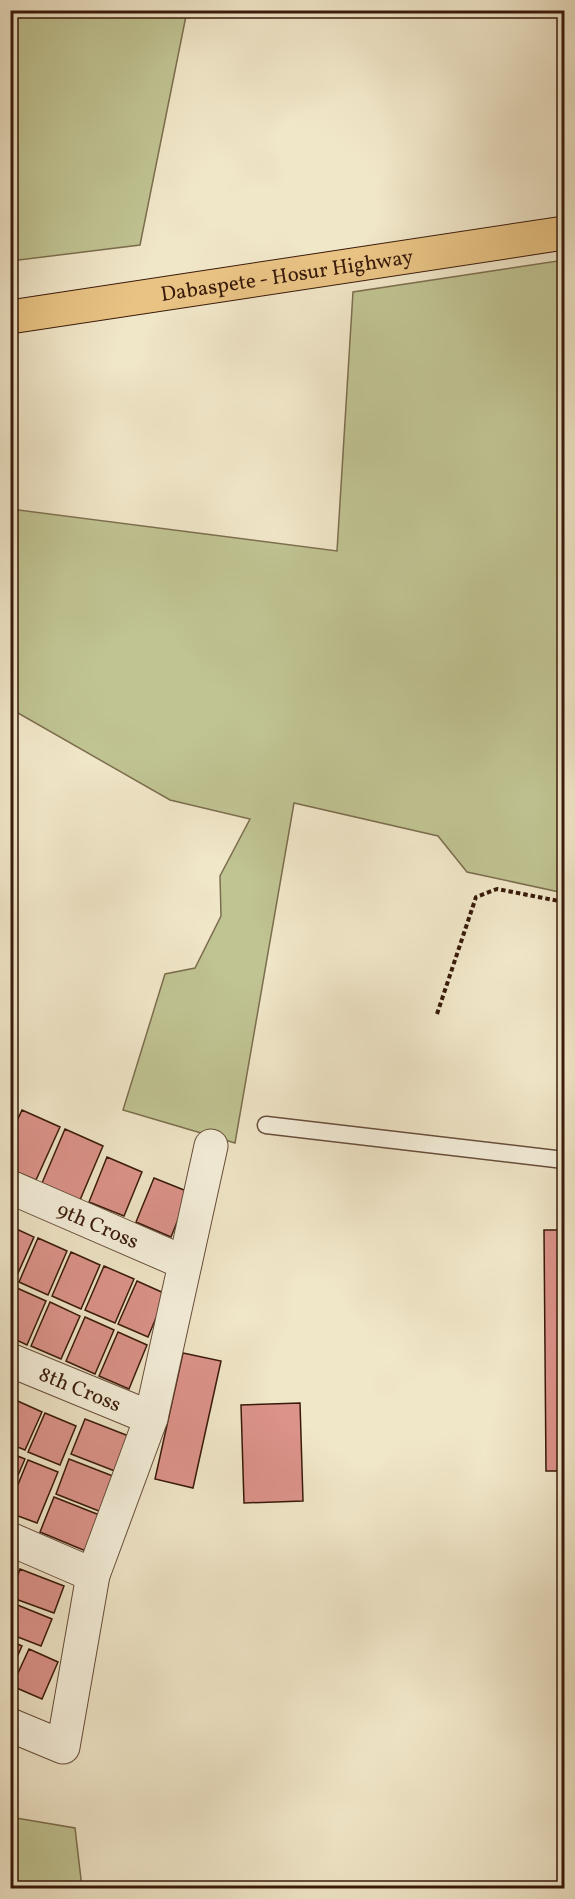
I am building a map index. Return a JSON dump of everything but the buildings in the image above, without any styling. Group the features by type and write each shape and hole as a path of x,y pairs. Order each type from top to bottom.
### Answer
{"highway":[{"name":"Dabaspete - Hosur Highway","path":"10,316 564,233"}],"street":[{"path":"10,1725 63,1747 93,1575 151,1418 211,1146"},
{"name":"9th Cross","path":"10,1187 185,1263"},
{"name":"8th Cross","path":"10,1360 151,1418"},
{"path":"10,1539 93,1575"}],"lane":[{"path":"266,1125 564,1160"}],"path":[{"path":"437,1014 476,897 497,889 564,902"}],"green space":[{"path":"10,11 187,11 140,245 11,261"},
{"path":"564,260 564,893 467,872 438,836 294,803 235,1143 123,1110 165,974 195,968 221,916 220,876 250,819 170,800 11,709 11,509 337,551 353,292"},
{"path":"10,1817 75,1828 82,1888 11,1888"}]}
